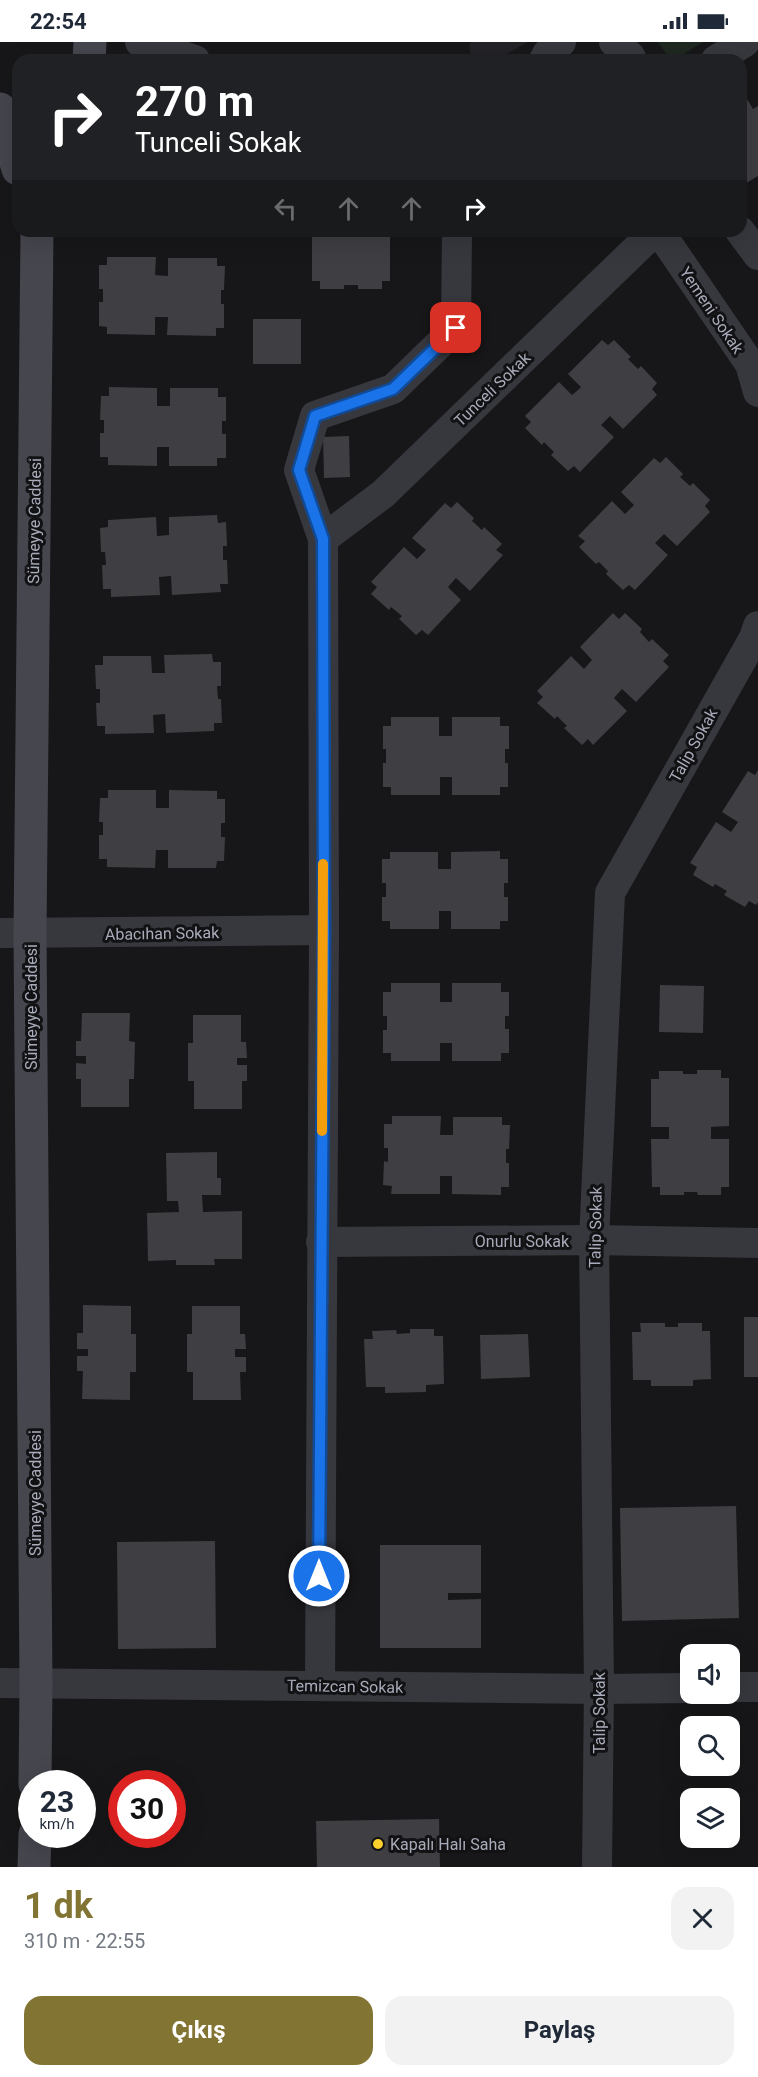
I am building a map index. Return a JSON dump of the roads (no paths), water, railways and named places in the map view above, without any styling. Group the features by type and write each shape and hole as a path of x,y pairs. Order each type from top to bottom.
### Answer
{"street":[{"path":"140,42 177,54"},
{"path":"547,54 561,42"},
{"path":"614,42 628,54"},
{"path":"726,54 745,42"},
{"path":"0,109 12,149"},
{"name":"Sümeyye Caddesi","path":"35,1770 36,1684 15,934 37,237"},
{"path":"320,1685 324,930 323,539 299,470 315,416 393,389 456,328 457,237"},
{"name":"Tunceli Sokak","path":"323,539 383,494 651,237"},
{"name":"Yemeni Sokak","path":"661,237 755,375"},
{"path":"744,237 758,255"},
{"name":"Talip Sokak","path":"597,1867 599,1689 594,1240 610,893 754,638 758,626"},
{"name":"Abacıhan Sokak","path":"15,934 324,930"},
{"name":"Onurlu Sokak","path":"321,1242 594,1240 758,1243"},
{"name":"Temizcan Sokak","path":"0,1683 680,1688"},
{"path":"740,1688 758,1687"},
{"path":"34,1867 35,1848"}],"place":[{"name":"Kapalı Halı Saha","path":"378,1844"}]}
